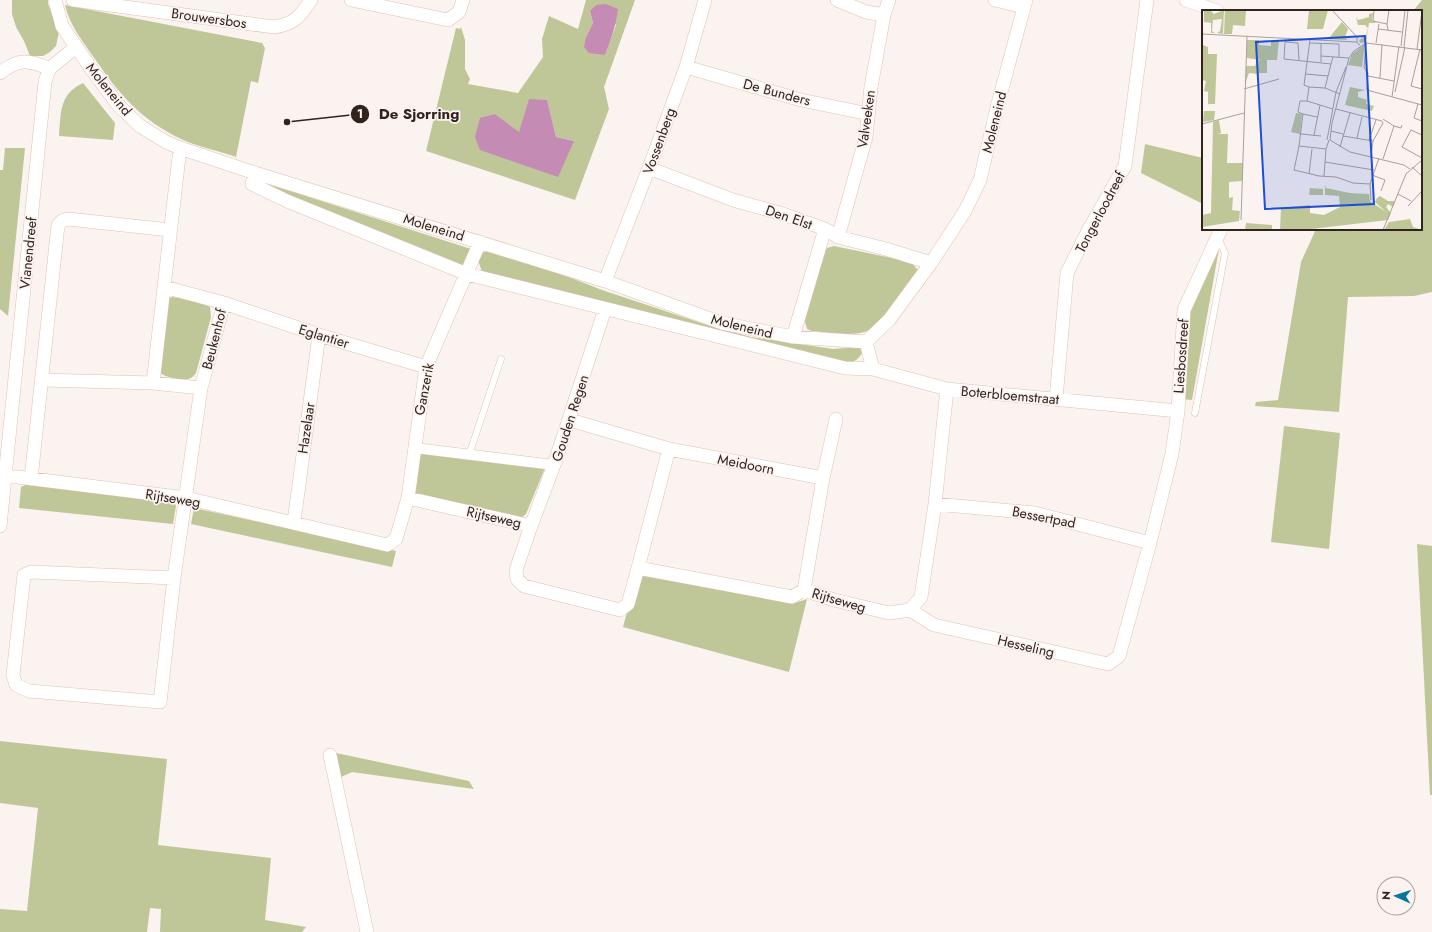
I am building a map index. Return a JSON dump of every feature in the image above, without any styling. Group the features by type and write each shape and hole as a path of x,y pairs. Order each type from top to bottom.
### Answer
{"street":[{"path":"0,73 4,69 22,62 37,63 49,69 76,48 62,26 55,0"},
{"name":"Brouwersbos","path":"73,0 283,26 298,19 311,0"},
{"path":"352,0 448,20 459,12 463,0"},
{"name":"Vossenberg","path":"605,281 686,67 705,0"},
{"path":"837,0 866,12 884,15"},
{"name":"Valveeken","path":"838,237 866,137 871,87 884,15 890,0"},
{"path":"995,0 1025,3"},
{"name":"Tongerloodreef","path":"1056,399 1068,273 1088,231 1125,166 1147,0"},
{"path":"1186,0 1214,10"},
{"name":"Moleneind","path":"76,48 124,111 140,126 166,142 180,148 255,173 605,281 722,323 793,338 866,342 889,320 931,263 965,211 980,180 997,107 1025,3"},
{"name":"De Bunders","path":"686,67 801,100 869,114"},
{"name":"Vianendreef","path":"0,526 43,96 49,69"},
{"path":"153,383 180,148"},
{"name":"Den Elst","path":"649,168 733,200 783,214 838,237 886,249 931,263"},
{"name":"Moleneind","path":"255,173 252,184 467,274 845,368 873,369"},
{"name":"Vianendreef","path":"31,479 58,225 62,221 68,219 170,230"},
{"path":"793,338 824,230"},
{"name":"Liesbosdreef","path":"1178,411 1184,310 1219,233"},
{"name":"Ganzerik","path":"408,498 426,367 480,242"},
{"name":"Beukenhof","path":"164,287 224,303 202,388 174,578 160,702 29,691 16,685 13,675 24,575 31,572 174,578"},
{"name":"Eglantier","path":"224,303 319,335 426,367"},
{"name":"Gouden Regen","path":"531,526 570,420 605,309"},
{"name":"Hazelaar","path":"294,522 319,335"},
{"path":"866,342 873,369"},
{"name":"Boterbloemstraat","path":"873,369 947,389 1178,411"},
{"name":"Beukenhof","path":"42,380 153,383 202,388"},
{"path":"910,610 921,597 935,504 947,389"},
{"name":"Hesseling","path":"910,610 934,625 1108,664 1119,656 1150,543 1172,454 1178,411"},
{"path":"804,590 823,478 836,418"},
{"name":"Meidoorn","path":"570,420 668,449 823,478"},
{"path":"415,448 554,465"},
{"path":"638,568 668,449"},
{"name":"Rijtseweg","path":"5,476 186,498 294,522 386,545 396,539 408,498 531,526 516,570 517,579 524,586 620,610 628,604 638,568 792,597 804,590 834,600 889,613 910,610"},
{"name":"Bessertpad","path":"935,504 1035,512 1150,543"},
{"path":"330,755 367,932"}],"lane":[{"name":"Liesbosdreef","path":"1195,413 1225,253 1219,233"},
{"path":"469,455 501,359"}],"green space":[{"path":"12,0 48,0 48,4 59,32 56,46 50,52 43,56 30,56 16,27 12,14"},
{"path":"586,0 635,0 604,87 609,109 575,200 426,151 456,28 460,29 461,27 465,40 465,69 470,79 468,84 518,93 543,57 542,39 549,16 578,29","holes":["590,11 616,25 605,55 586,37 593,23","547,101 556,137 574,141 475,137 495,114 519,133"]},
{"path":"1422,0 1432,0 1432,292 1414,296 1348,297 1339,412 1255,406 1256,402 1278,400 1301,262 1316,230 1422,230 1422,10 1414,10"},
{"path":"65,5 262,43 265,48 258,83 251,81 236,157 181,139 142,114 113,84 77,34 67,13"},
{"path":"83,83 115,123 113,140 59,136 61,112 65,99 75,87"},
{"path":"1145,144 1202,158 1202,204 1141,173"},
{"path":"5,148 25,148 8,316 0,309 0,170 3,170"},
{"path":"259,181 471,249 464,268 260,186"},
{"path":"834,246 911,262 918,270 879,321 873,327 862,333 832,333 807,329 804,318 822,255 827,248"},
{"path":"1218,247 1219,249 1192,400 1181,399 1191,302"},
{"path":"495,248 602,290 701,323 751,337 833,349 860,347 863,352 856,360 845,362 482,272 478,260 481,253"},
{"path":"171,297 191,300 210,307 211,317 196,373 193,377 188,379 173,378 159,372 166,301"},
{"path":"1284,426 1340,433 1329,549 1271,542"},
{"path":"417,452 545,468 526,514 520,519 414,493"},
{"path":"27,484 174,500 176,506 173,524 19,508 21,487"},
{"path":"194,508 396,551 392,567 191,524"},
{"path":"1417,544 1432,546 1432,795 1430,795"},
{"path":"646,576 795,603 807,599 789,672 623,627 637,577"},
{"path":"0,741 167,759 158,845 271,858 265,920 306,927 302,932 160,932 161,909 150,908 147,932 0,932 0,909 27,911 38,808 0,803"},
{"path":"336,753 469,781 474,789 352,772 341,777"}],"shaded area":[{"path":"606,4 618,9 615,27 605,55 589,53 584,47 586,37 593,23 590,11 596,5"},
{"path":"529,99 547,100 556,137 574,141 558,177 480,150 475,137 480,118 495,114 519,132"}],"place":[{"name":"De Sjorring","path":"287,122"}]}
